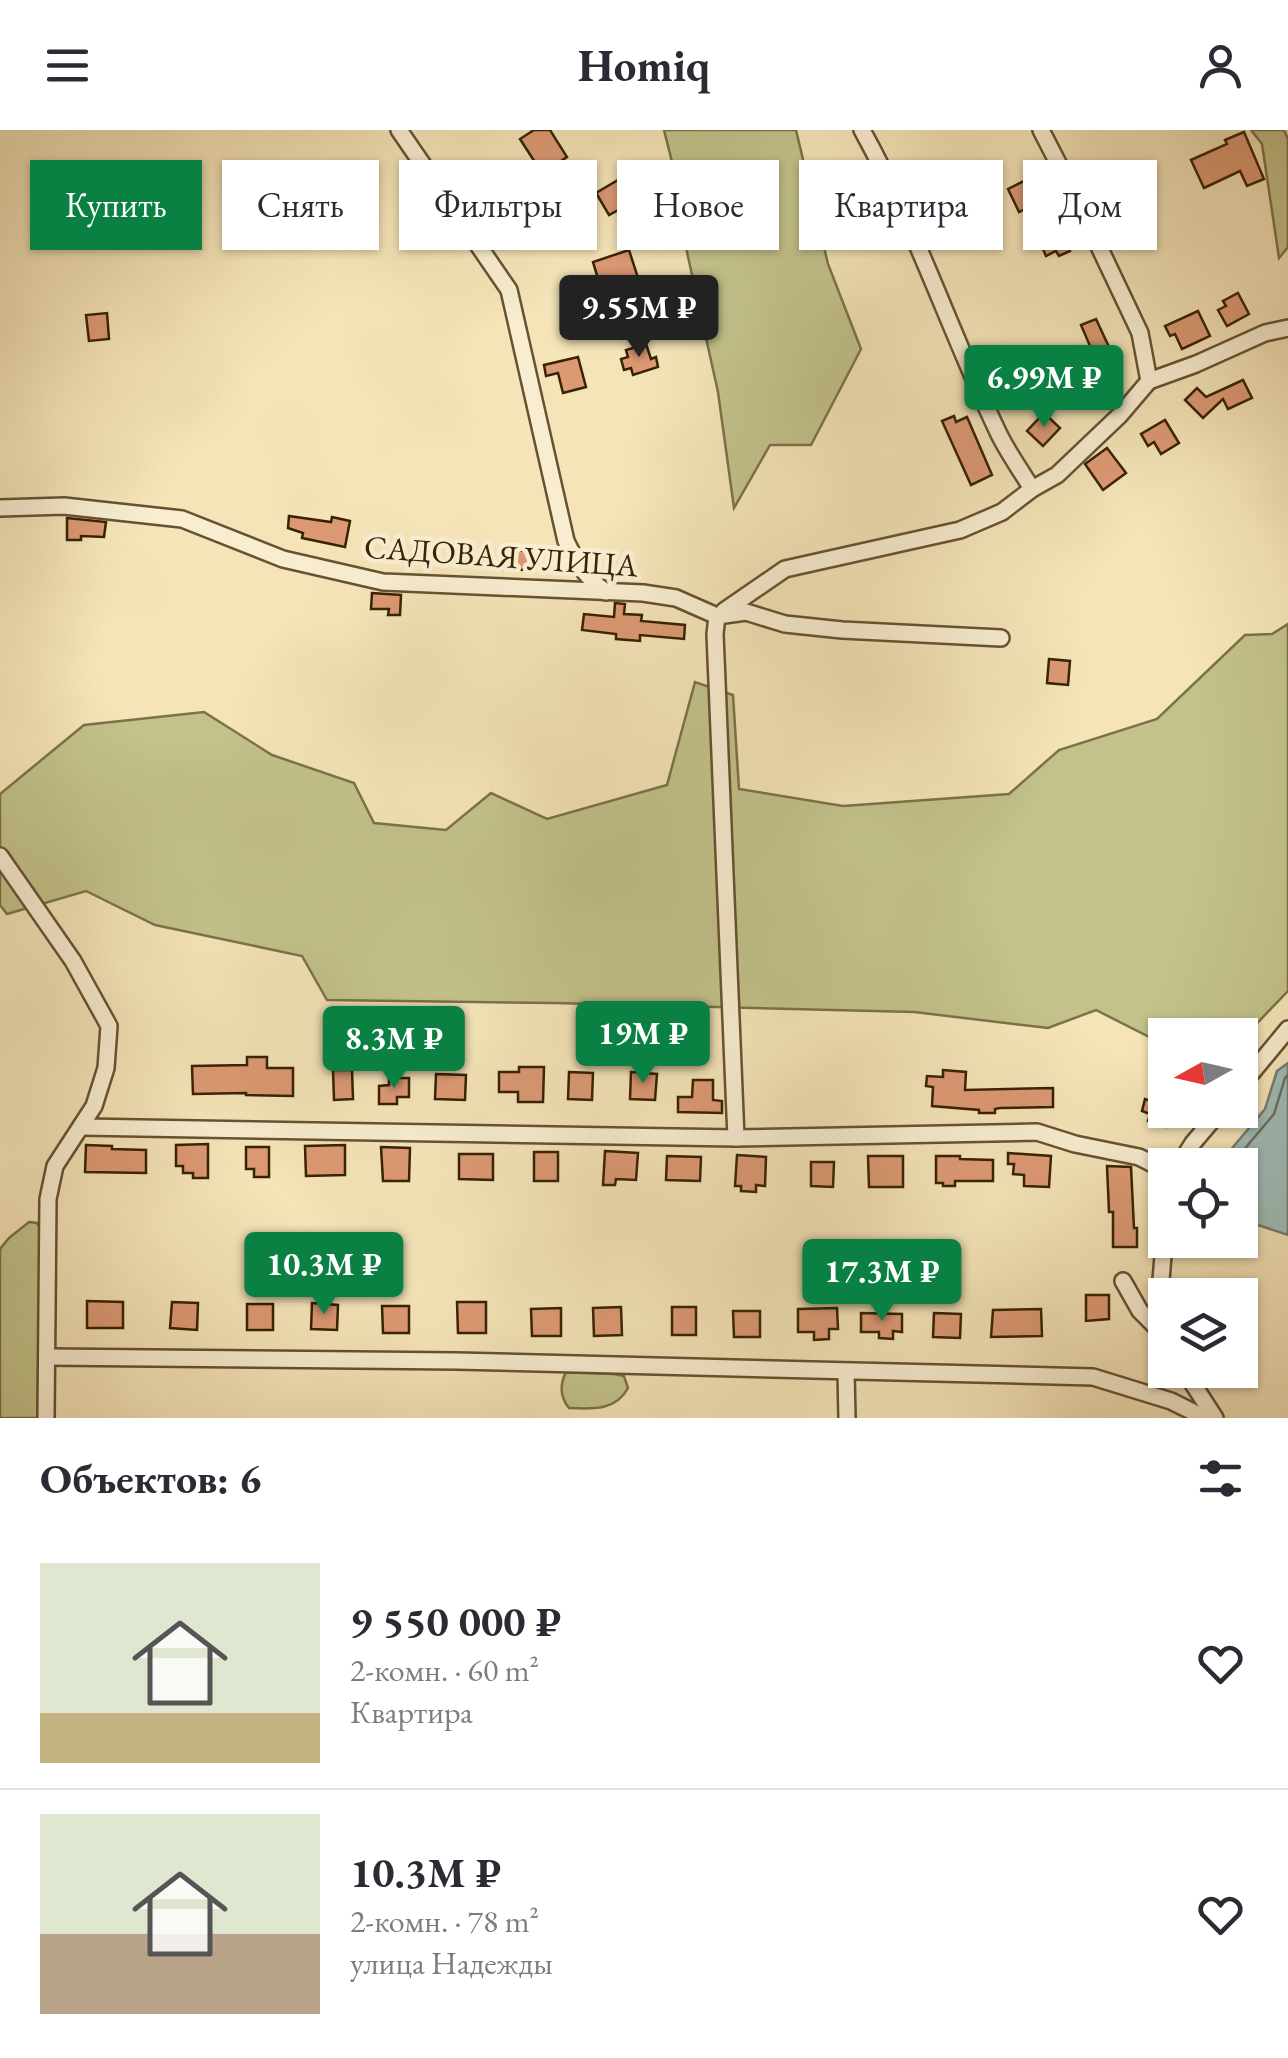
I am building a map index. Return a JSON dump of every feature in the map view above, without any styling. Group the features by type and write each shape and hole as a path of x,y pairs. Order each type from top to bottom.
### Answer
{"street":[{"path":"400,130 509,290 566,540 577,564 593,584 606,592"},
{"path":"862,130 928,267 998,433 1032,489"},
{"path":"1041,130 1140,334 1149,381"},
{"path":"736,1138 716,616 785,569 960,530 1002,512 1057,475 1120,415 1149,381 1265,332 1288,328"},
{"name":"САДОВАЯ УЛИЦА","path":"0,508 64,506 182,520 282,558 383,582 676,598 716,616 746,612 785,624 842,630 1001,638"},
{"path":"0,856 74,961 109,1026 106,1068 94,1106 56,1166 48,1199 46,1418"},
{"path":"1258,1065 1288,1029"},
{"path":"82,1126 736,1138 1037,1132 1148,1162"},
{"path":"1190,1148 1205,1128"},
{"path":"1122,1281 1148,1319"},
{"path":"48,1356 456,1360 1093,1376 1170,1400 1205,1418"},
{"path":"846,1372 847,1418"},
{"path":"1196,1388 1215,1418"}],"green space":[{"path":"664,130 796,130 803,160 799,160 799,250 825,250 861,349 811,445 770,445 734,508 718,392 687,250 779,250 779,160 672,160"},
{"path":"1251,130 1284,130 1288,139 1288,247 1279,258 1262,144"},
{"path":"1288,624 1288,991 1258,1022 1258,1018 1148,1018 1148,1036 1096,1010 1048,1028 914,1012 327,1000 302,956 155,925 86,891 7,914 0,905 0,794 84,725 204,712 272,755 354,783 374,823 446,830 491,793 547,819 667,785 695,682 733,695 739,789 843,806 1009,794 1059,750 1157,719 1245,635 1272,634"},
{"path":"29,1222 37,1223 42,1231 38,1418 0,1418 0,1249"},
{"path":"566,1372 624,1376 628,1388 610,1405 569,1408 562,1390"}],"water":[{"path":"1288,1063 1288,1235 1258,1225 1258,1148 1232,1148 1249,1128 1258,1128 1258,1117 1265,1109 1277,1071"}],"building":[{"path":"534,130 550,130 567,157 534,160 520,139"},
{"path":"1244,132 1264,179 1247,186 1240,171 1204,188 1191,160"},
{"path":"617,181 617,211 609,215 597,192"},
{"path":"1023,182 1023,210 1019,212 1008,189"},
{"path":"629,250 640,284 636,285 639,294 605,302 593,262"},
{"path":"1043,250 1070,251 1059,256 1056,251 1046,256"},
{"path":"1238,293 1249,314 1227,326 1218,310 1226,306 1223,301"},
{"path":"1198,311 1210,336 1182,349 1175,334 1170,336 1165,326"},
{"path":"107,313 109,339 89,341 86,315"},
{"path":"1096,319 1109,347 1093,353 1081,325"},
{"path":"646,344 658,367 633,375 631,368 624,370 621,359 628,357 626,350"},
{"path":"578,357 586,387 563,393 558,373 546,376 544,365"},
{"path":"1243,380 1252,398 1228,409 1223,399 1203,418 1185,400 1197,388 1206,397"},
{"path":"1044,413 1060,428 1043,446 1027,431"},
{"path":"954,416 956,422 967,417 992,475 971,485 942,421"},
{"path":"1165,420 1179,443 1161,454 1154,442 1148,446 1141,434"},
{"path":"1107,448 1126,473 1103,490 1085,464"},
{"path":"289,516 350,521 345,547 302,538 303,533 288,528"},
{"path":"67,518 106,522 104,537 67,540"},
{"path":"504,550 530,551 530,570 503,569"},
{"path":"372,593 401,595 400,615 388,615 389,609 371,609"},
{"path":"615,603 625,604 624,614 642,615 641,621 685,625 684,639 640,635 640,641 616,639 616,634 582,630 584,614 614,617"},
{"path":"1049,659 1070,661 1068,685 1047,683"},
{"path":"247,1057 267,1057 267,1068 293,1068 293,1096 193,1094 192,1066 247,1065"},
{"path":"519,1067 544,1067 543,1102 518,1102 518,1092 499,1092 499,1072 519,1072"},
{"path":"333,1070 352,1070 353,1099 334,1100"},
{"path":"943,1070 966,1072 965,1090 1053,1088 1053,1107 1000,1108 995,1113 979,1113 932,1106 933,1087 926,1086 927,1076 943,1077"},
{"path":"569,1072 593,1073 592,1100 568,1099"},
{"path":"631,1072 657,1074 655,1100 630,1099"},
{"path":"436,1074 466,1075 465,1100 435,1099"},
{"path":"389,1078 409,1078 409,1097 397,1097 397,1104 379,1104 379,1086 389,1085"},
{"path":"693,1080 713,1080 713,1100 722,1101 722,1113 678,1112 678,1097 692,1097"},
{"path":"208,1144 208,1178 193,1178 193,1173 183,1173 183,1166 176,1166 176,1145"},
{"path":"86,1145 146,1150 146,1173 85,1172"},
{"path":"345,1145 345,1175 306,1176 305,1146"},
{"path":"246,1147 269,1147 269,1177 254,1177 254,1169 246,1169"},
{"path":"381,1147 410,1148 409,1181 383,1181"},
{"path":"605,1151 638,1153 636,1180 616,1179 615,1185 603,1185"},
{"path":"534,1152 558,1152 558,1181 534,1181"},
{"path":"1008,1153 1051,1156 1049,1187 1024,1186 1024,1175 1013,1174 1014,1164 1008,1164"},
{"path":"459,1154 493,1154 493,1180 459,1179"},
{"path":"737,1155 766,1157 765,1186 756,1185 756,1192 741,1191 741,1186 735,1186"},
{"path":"667,1156 701,1157 700,1181 666,1180"},
{"path":"868,1156 903,1156 903,1187 869,1187"},
{"path":"936,1156 993,1160 993,1181 955,1181 955,1186 936,1183"},
{"path":"811,1162 834,1162 833,1187 811,1186"},
{"path":"1107,1166 1131,1167 1137,1247 1113,1247"},
{"path":"1086,1295 1109,1295 1109,1319 1086,1321"},
{"path":"87,1301 123,1302 123,1328 87,1328"},
{"path":"172,1302 198,1303 197,1330 170,1328"},
{"path":"457,1302 486,1302 486,1333 458,1333"},
{"path":"312,1303 338,1305 337,1330 311,1329"},
{"path":"247,1304 273,1304 273,1330 247,1330"},
{"path":"382,1306 409,1306 409,1333 383,1333"},
{"path":"621,1307 622,1335 594,1336 593,1308"},
{"path":"672,1307 696,1307 696,1335 672,1335"},
{"path":"561,1308 561,1336 532,1336 531,1309"},
{"path":"837,1308 838,1329 829,1329 829,1339 814,1340 814,1332 798,1332 798,1309"},
{"path":"1041,1309 1042,1336 991,1337 993,1310"},
{"path":"733,1311 760,1311 760,1337 734,1337"},
{"path":"861,1313 902,1314 902,1332 893,1331 893,1339 879,1338 879,1332 861,1332"},
{"path":"934,1313 961,1314 960,1338 933,1337"}]}
